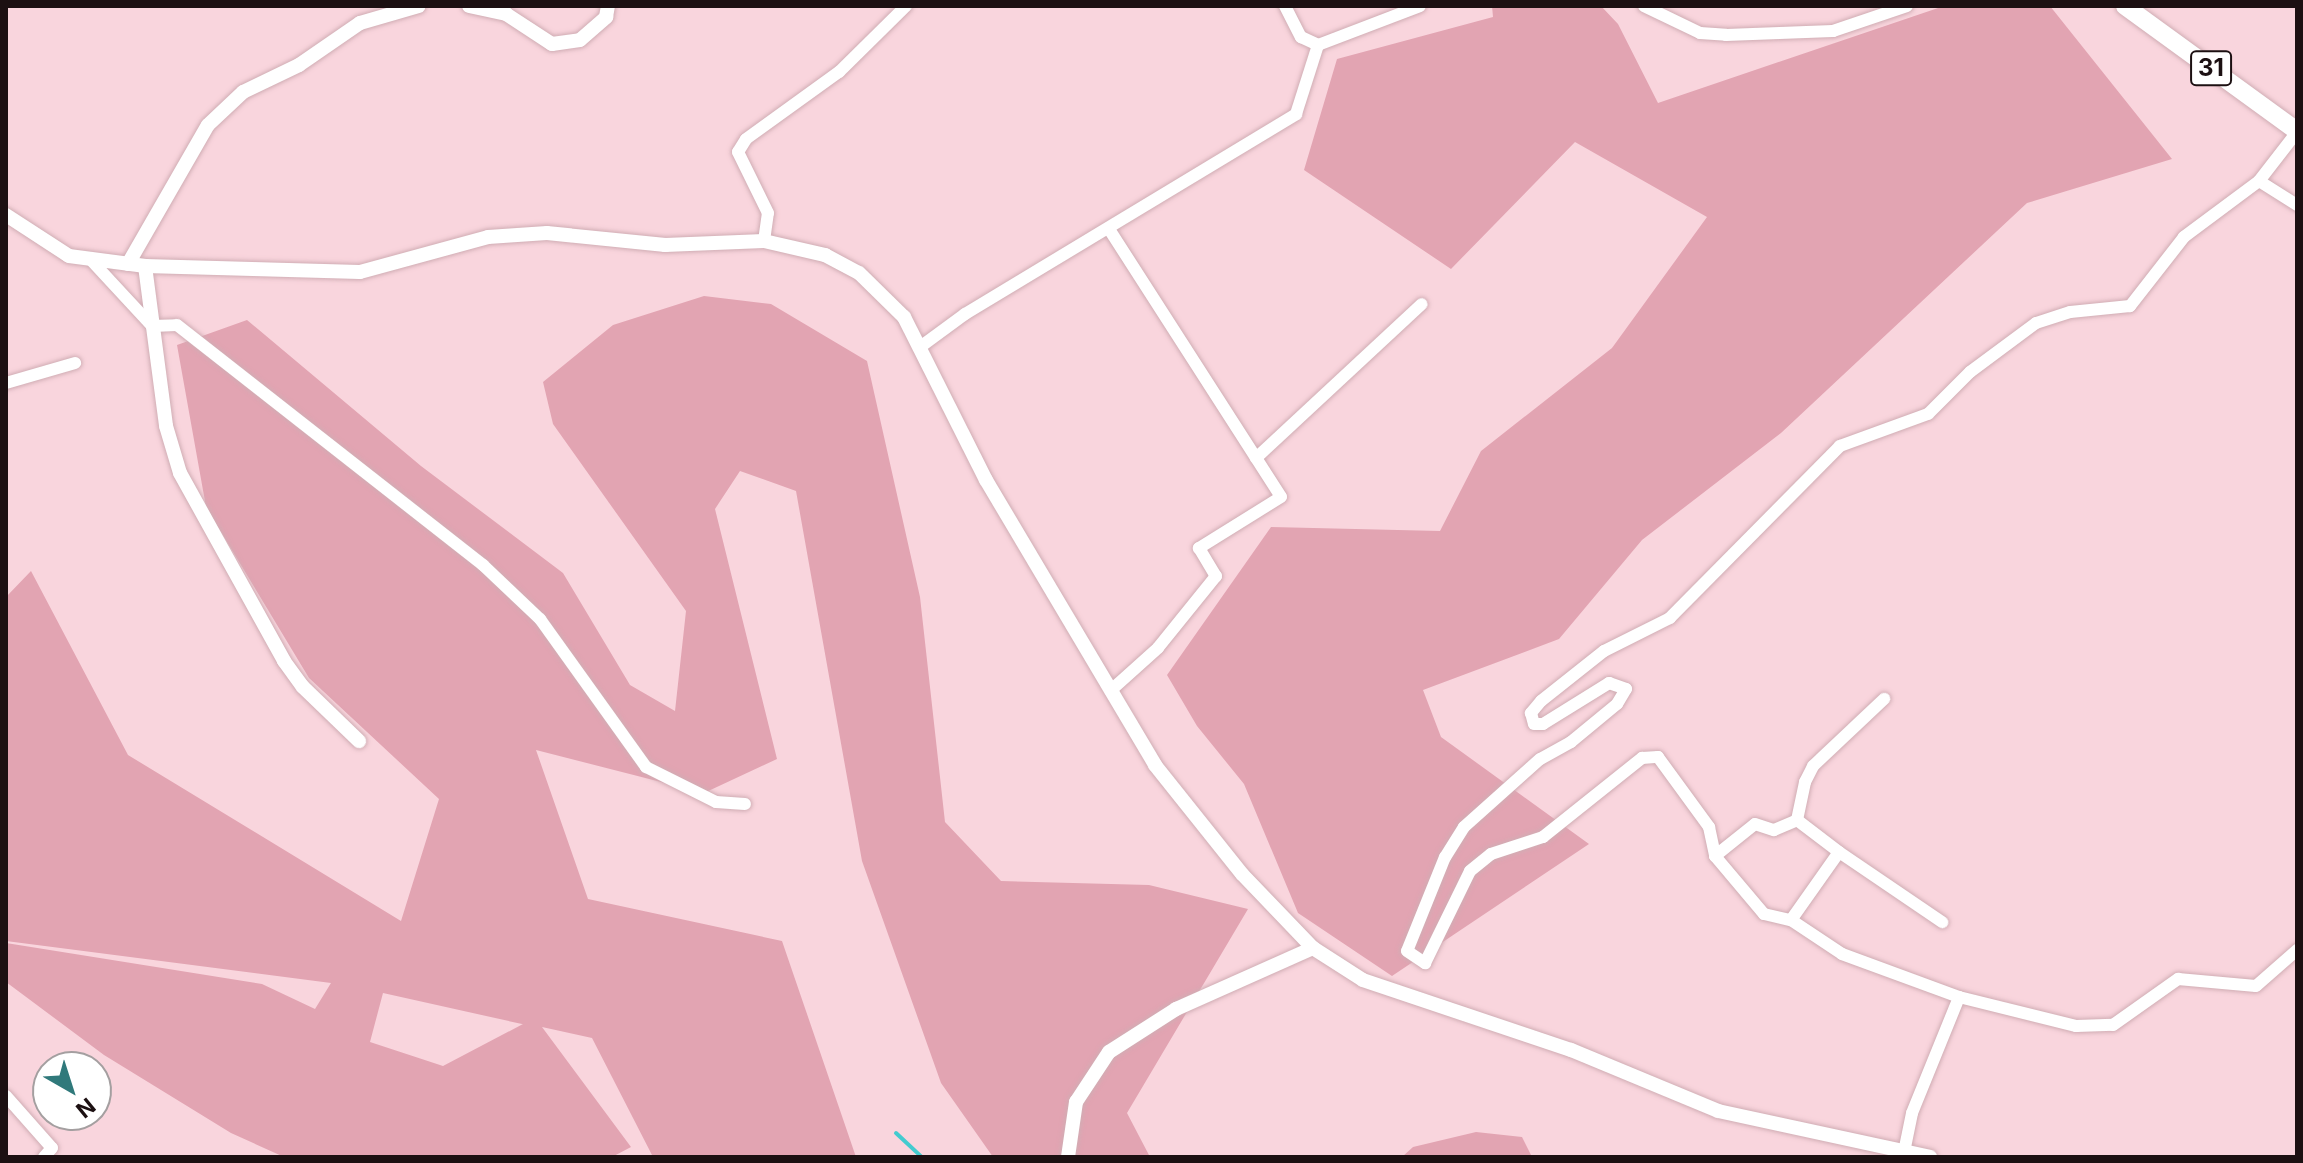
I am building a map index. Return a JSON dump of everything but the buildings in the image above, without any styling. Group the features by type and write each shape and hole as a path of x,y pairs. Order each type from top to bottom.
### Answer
{"main road":[{"name":"31","path":"2125,6 2297,132"}],"street":[{"path":"128,264 208,125 243,92 299,65 360,23 419,6"},
{"path":"469,6 506,14 552,44 580,40 606,17 608,6"},
{"path":"764,241 768,213 738,152 746,139 839,72 906,6"},
{"path":"1285,6 1301,37 1318,45 1420,6"},
{"path":"1644,6 1700,33 1726,35 1833,31 1907,6"},
{"path":"920,347 965,314 1296,114 1318,45"},
{"path":"2297,132 2259,181 2184,237 2130,306 2070,312 2036,323 1970,372 1928,414 1830,453 1693,598 1670,618 1575,670 1541,701 1531,713 1534,724 1543,724 1609,683 1626,689 1617,704 1517,777 1464,827 1445,857 1407,951 1425,963 1470,871 1491,854 1543,837 1642,758 1666,761 1709,827 1715,856 1764,914 1791,920 1842,954 1959,997 2076,1026 2113,1025 2178,979 2256,986 2297,950"},
{"path":"2259,181 2297,205"},
{"path":"6,215 53,249 90,259 145,266 360,272 488,237 547,233 665,245 764,241 825,255 859,273 895,306 920,347 986,480 1155,765 1242,874 1313,948 1363,980 1571,1050 1718,1111 1904,1154 1930,1157"},
{"path":"1109,229 1281,497 1199,548 1216,576 1158,648 1110,691"},
{"path":"90,259 152,326 177,325 483,565 540,619 646,767 716,802 745,804"},
{"path":"145,266 166,426 197,509 284,661 303,687 359,741"},
{"path":"1256,458 1422,304"},
{"path":"6,383 75,363"},
{"path":"1715,856 1755,824 1774,830 1797,820 1813,766 1884,699"},
{"path":"1797,820 1942,922"},
{"path":"1791,920 1839,852"},
{"path":"1068,1157 1076,1102 1109,1052 1176,1009 1313,948"},
{"path":"1904,1154 1912,1113 1959,997"},
{"path":"6,1096 52,1148 44,1157"}],"shaded area":[{"path":"1492,6 1601,6 1618,24 1658,103 1944,6 2050,6 2172,159 2027,203 1781,433 1642,540 1559,639 1423,690 1441,737 1589,844 1392,976 1298,913 1244,784 1197,726 1167,675 1271,527 1440,531 1481,451 1612,348 1707,217 1575,142 1451,269 1304,170 1337,59 1493,17"},
{"path":"704,296 771,304 867,361 920,597 945,822 1001,881 1149,885 1248,909 1127,1113 1150,1157 993,1157 941,1083 862,861 796,491 740,471 715,509 777,759 704,793 536,750 588,899 782,941 856,1157 653,1157 592,1038 542,1027 631,1147 612,1157 284,1157 231,1133 112,1060 112,1051 99,1051 6,982 6,943 262,984 315,1009 331,983 6,941 6,597 31,571 128,755 401,921 439,799 309,678 206,507 177,345 247,320 421,466 563,573 630,685 675,711 686,611 553,424 543,382 613,325","holes":["383,993 523,1024 443,1066 370,1042"]},
{"path":"1476,1132 1522,1137 1532,1157 1402,1157 1413,1147"}],"waterway":[{"path":"896,1133 922,1157"}]}
